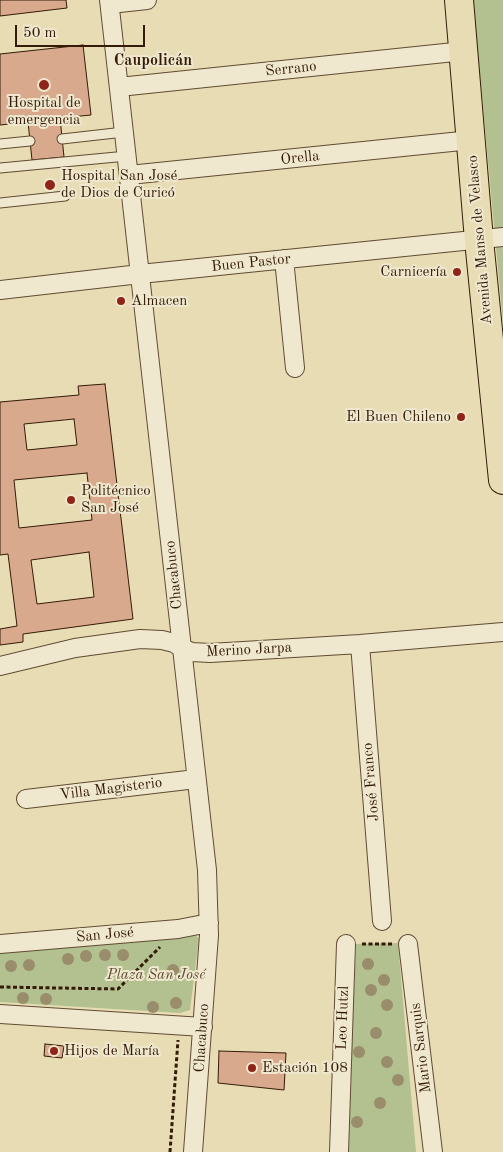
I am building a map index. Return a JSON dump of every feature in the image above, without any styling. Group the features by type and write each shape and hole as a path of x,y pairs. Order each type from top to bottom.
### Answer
{"main road":[{"name":"Avenida Manso de Velasco","path":"460,0 471,140 491,239 503,480"}],"street":[{"path":"109,2 148,0"},
{"name":"Chacabuco","path":"109,2 207,870 209,935 193,1152"},
{"name":"Serrano","path":"119,87 464,51"},
{"name":"Orella","path":"129,175 471,140"},
{"name":"Buen Pastor","path":"0,290 491,239"},
{"path":"284,260 295,368"},
{"name":"Merino Jarpa","path":"0,666 75,648 140,639 174,642 192,652 210,653 360,644 503,632"},
{"name":"José Franco","path":"360,644 382,921"},
{"name":"Villa Magisterio","path":"26,800 196,779"},
{"name":"San José","path":"0,944 178,929 209,923"},
{"name":"Leo Hutzl","path":"339,1152 346,944"},
{"name":"Mario Sarquis","path":"408,944 433,1152"},
{"path":"0,1014 202,1027"}],"lane":[{"path":"62,139 124,132"},
{"path":"0,144 30,141"},
{"path":"0,168 127,156"},
{"path":"0,203 65,196"}],"path":[{"path":"0,987 118,989 178,929"},
{"path":"346,944 408,944"},
{"path":"170,1152 179,1025"}],"green space":[{"path":"473,0 503,0 503,323"},
{"name":"Plaza San José","path":"193,934 199,938 190,1010 180,1013 0,1002 0,950"},
{"path":"398,943 416,1152 347,1152 356,944"}],"building":[{"path":"0,0 66,0 67,8 0,16"},
{"name":"Hospital de emergencia","path":"83,45 91,115 60,118 64,157 32,160 28,122 0,125 0,54"},
{"path":"105,384 133,619 23,634 23,642 0,645 0,629 17,626 8,554 0,555 0,402 79,395 78,386","holes":["74,419 77,445 27,450 24,424","87,473 92,520 19,528 14,480","89,552 94,597 37,604 31,560"]},
{"name":"Hijos de María","path":"45,1044 64,1046 62,1058 44,1056"},
{"name":"Estación 108","path":"219,1051 286,1053 284,1090 218,1083"}],"place":[{"name":"Hospital de emergencia","path":"44,85"},
{"name":"Hospital San José de Dios de Curicó","path":"50,185"},
{"name":"Carnicería","path":"457,272"},
{"name":"Almacen","path":"121,301"},
{"name":"El Buen Chileno","path":"461,417"},
{"name":"Politécnico San José","path":"71,500"},
{"name":"Hijos de María","path":"54,1051"},
{"name":"Estación 108","path":"252,1068"}],"district":[{"name":"Caupolicán","path":"153,61"}]}
